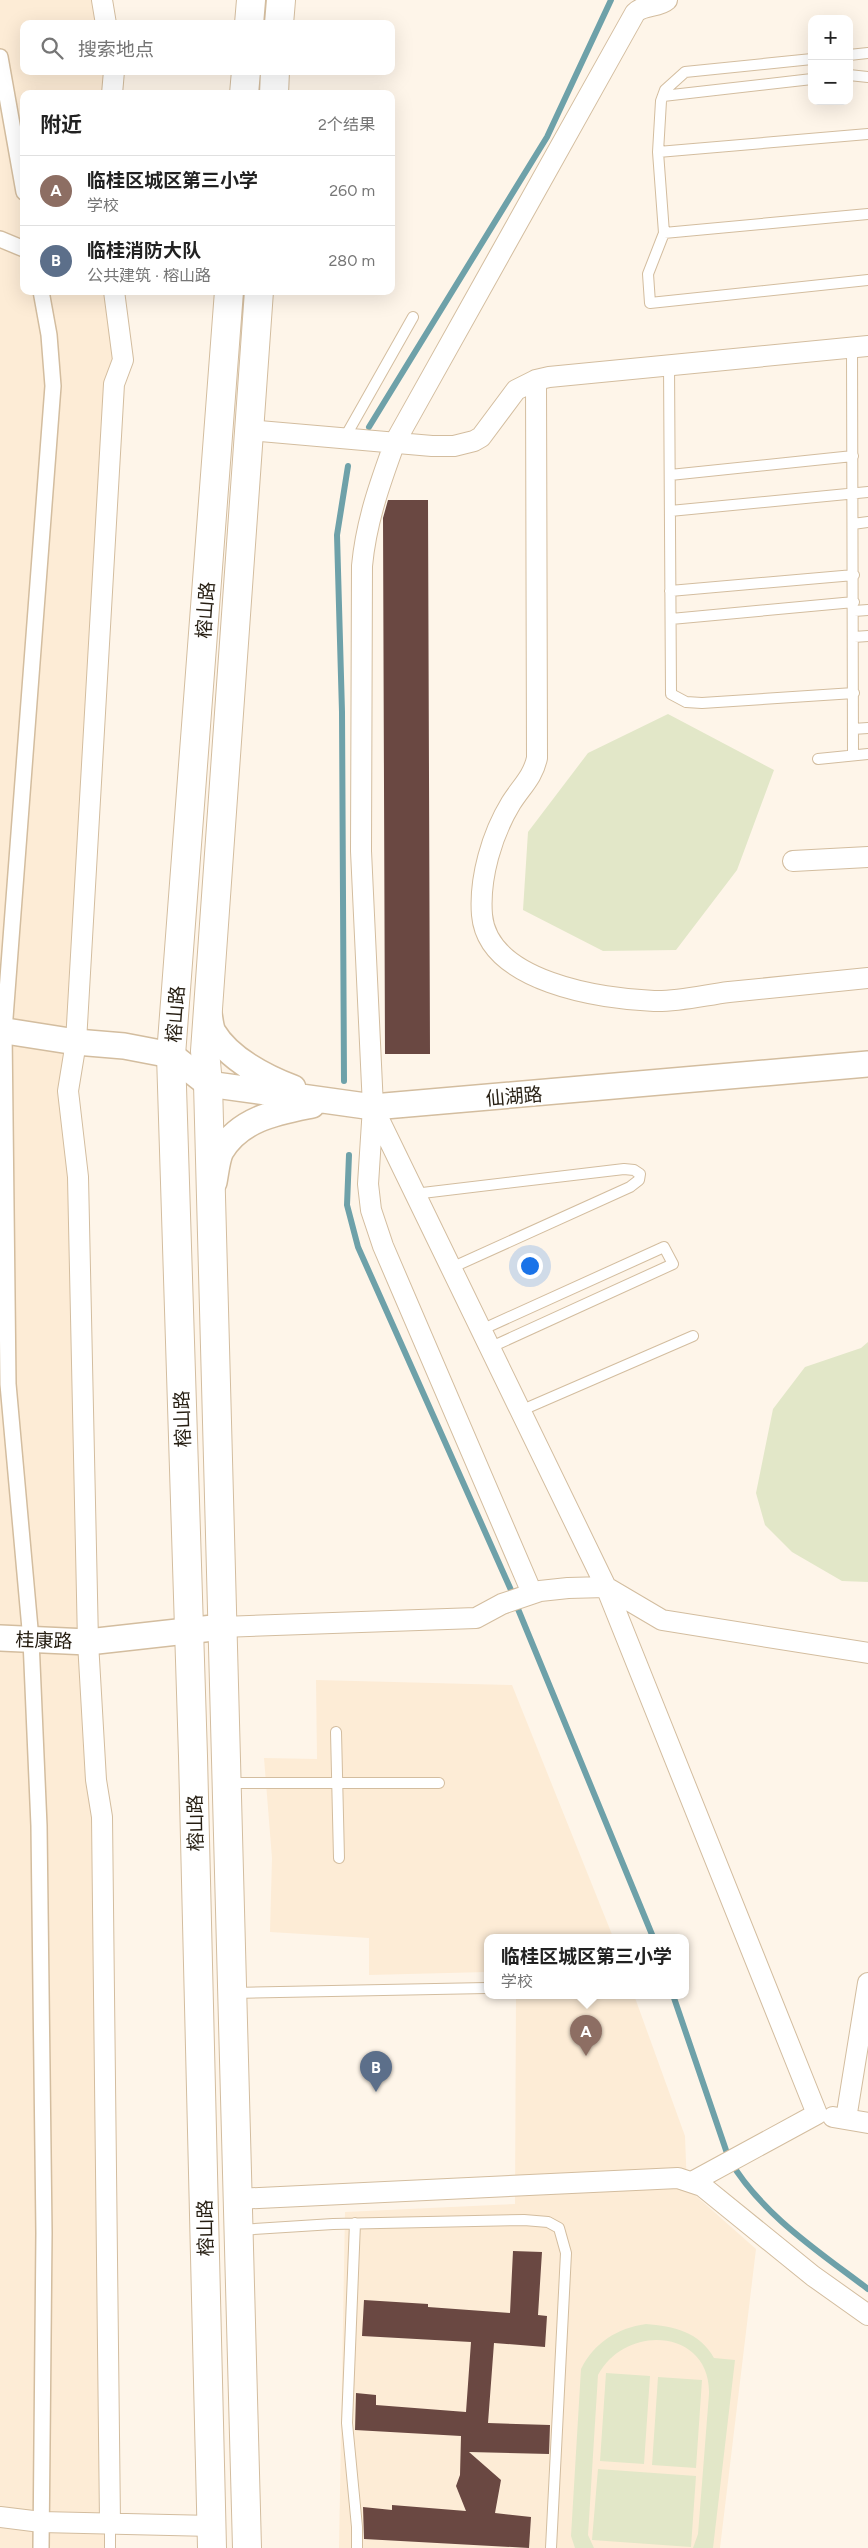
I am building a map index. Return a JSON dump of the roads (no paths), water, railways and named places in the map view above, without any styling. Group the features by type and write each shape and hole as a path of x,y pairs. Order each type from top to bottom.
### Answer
{"main road":[{"path":"249,20 251,0"},
{"path":"279,20 280,0"},
{"path":"244,90 246,75"},
{"path":"274,90 275,75"},
{"name":"榕山路","path":"212,2537 189,1631 171,1055 229,295"},
{"name":"榕山路","path":"247,2548 208,1084 205,1052 259,295"}],"street":[{"path":"102,0 105,20"},
{"path":"532,1593 376,1227 368,1198 373,1107 361,851 362,566 364,543 375,495 394,442 635,13 639,9 662,4 668,0"},
{"path":"0,57 20,170"},
{"path":"112,90 114,75"},
{"path":"0,239 20,247"},
{"path":"40,2548 44,2233 39,1826 31,1640 8,1384 2,1030 54,386 49,335 42,295"},
{"path":"110,2523 102,1817 96,1780 88,1642 78,1177 68,1091 76,1042 114,384 123,360 115,295"},
{"path":"249,430 344,439 454,446 474,441 488,430 506,400 516,390 536,380 669,364 860,346"},
{"path":"536,380 537,758 534,770 511,802 489,855 483,888 482,915 486,933 498,951 520,969 549,982 608,996 656,1001 868,978"},
{"path":"793,861 868,857"},
{"path":"208,1008 213,1032 237,1058 272,1080 328,1101"},
{"path":"138,1049 158,1038 174,1023"},
{"path":"2,1030 171,1055 208,1084"},
{"path":"138,1049 160,1069 173,1098"},
{"name":"仙湖路","path":"208,1084 373,1107 868,1064"},
{"path":"211,1199 220,1153 233,1135 261,1116 328,1101"},
{"path":"373,1107 606,1587 817,2114"},
{"path":"222,1627 476,1618 492,1609 532,1593 568,1588 606,1587 662,1620 868,1653"},
{"name":"桂康路","path":"0,1638 88,1642 222,1627"},
{"path":"846,2119 868,1983"},
{"path":"692,2182 817,2114 868,2123"},
{"path":"237,2199 678,2178 702,2186 813,2276 868,2315"},
{"path":"0,2517 41,2522 110,2523 212,2537"}],"lane":[{"path":"853,55 868,53"},
{"path":"808,59 685,72 672,81 663,96 658,152 664,233 648,274 650,303 868,280"},
{"path":"853,75 868,77"},
{"path":"663,96 808,79"},
{"path":"658,152 868,134"},
{"path":"664,233 868,214"},
{"path":"344,439 413,317"},
{"path":"853,755 853,456 860,346"},
{"path":"669,364 671,694 682,701 702,703 854,694"},
{"path":"670,475 853,456"},
{"path":"670,511 868,492"},
{"path":"853,524 868,522"},
{"path":"670,591 854,575"},
{"path":"671,618 854,606 868,610"},
{"path":"854,637 868,636"},
{"path":"853,730 868,728"},
{"path":"818,758 868,754"},
{"path":"414,1194 624,1169 634,1170 640,1174 639,1180 630,1187 451,1268"},
{"path":"664,1247 673,1264 485,1339 664,1247"},
{"path":"520,1411 693,1336"},
{"path":"336,1732 339,1858"},
{"path":"227,1783 439,1783"},
{"path":"232,1993 484,1988"},
{"path":"238,2230 355,2224 524,2220 548,2222 559,2228 566,2253 551,2548"},
{"path":"355,2224 347,2423 357,2527 357,2548"},
{"path":"110,2523 110,2548"}],"waterway":[{"path":"369,427 547,137 611,0"},
{"path":"344,1081 342,712 337,535 348,466"},
{"path":"349,1155 347,1205 358,1247 511,1590"},
{"path":"518,1609 652,1934"},
{"path":"674,1999 729,2159 742,2179 774,2214 810,2246 868,2289"}],"place":[{"name":"临桂区城区第三小学","path":"586,2056"},
{"name":"临桂消防大队","path":"376,2092"}]}
